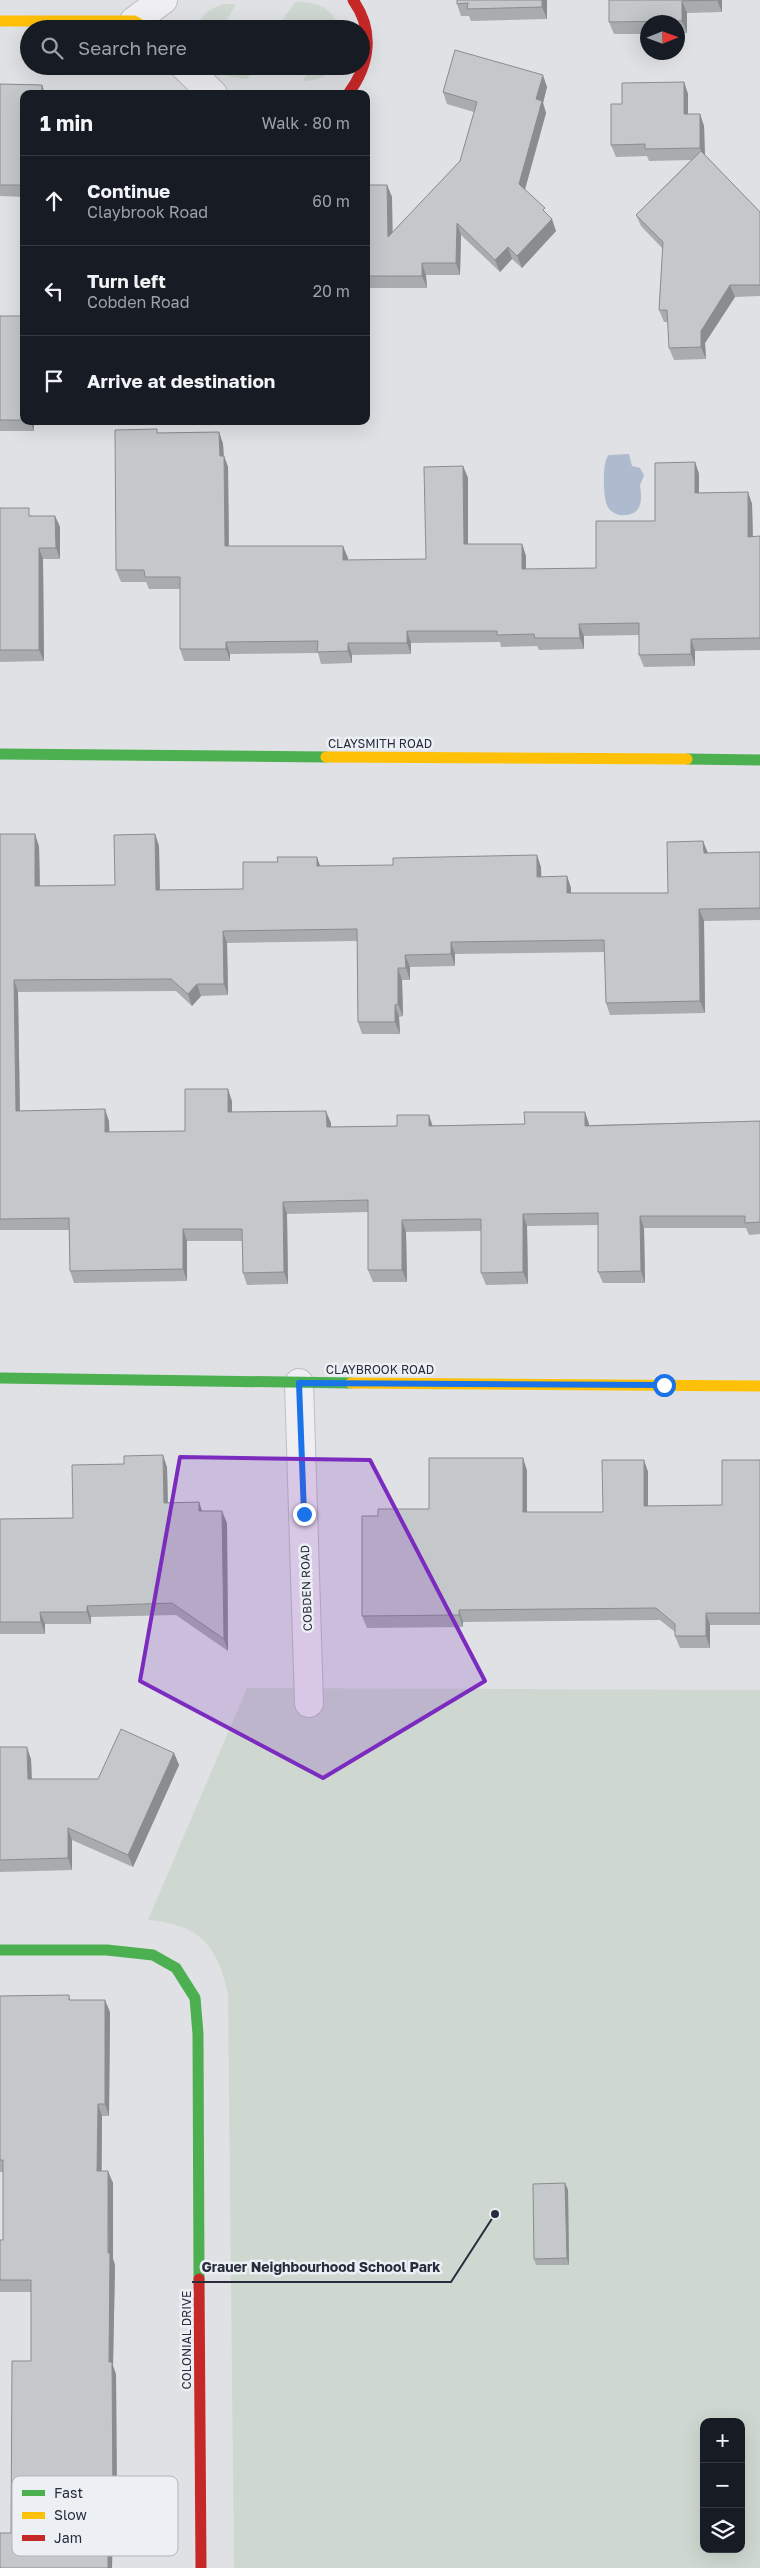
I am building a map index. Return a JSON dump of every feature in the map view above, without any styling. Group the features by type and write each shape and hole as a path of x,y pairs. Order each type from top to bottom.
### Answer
{"street":[{"path":"145,20 162,0"},
{"path":"353,0 364,20"},
{"path":"0,22 20,22"},
{"path":"193,75 209,90"},
{"path":"350,90 360,75"},
{"name":"CLAYSMITH ROAD","path":"0,754 760,760"},
{"name":"CLAYBROOK ROAD","path":"0,1378 299,1383 760,1386"},
{"name":"COBDEN ROAD","path":"299,1383 310,1703"},
{"name":"COLONIAL DRIVE","path":"0,1950 107,1950 153,1955 176,1968 195,1998 198,2034 201,2568"}],"highlighted area":[{"path":"180,1457 370,1460 485,1681 323,1778 140,1681"}],"shaded area":[{"path":"295,2 303,2 323,7 333,15 336,20 282,20"},
{"path":"224,4 236,4 227,20 201,20 207,12"},
{"path":"226,75 250,75 247,79"},
{"path":"307,75 325,75 321,78 303,81"},
{"path":"247,1688 760,1690 760,2568 234,2568 228,1994 224,1977 212,1950 193,1932 166,1923 148,1920"}],"water":[{"path":"629,454 632,466 640,468 644,475 640,486 641,498 639,508 636,511 632,514 619,515 610,510 606,501 605,463 609,455"}],"building":[{"path":"457,0 542,0 542,7 467,9 468,3 457,4"},
{"path":"609,0 717,0 682,1 682,15 640,15 640,22 609,22"},
{"path":"455,50 543,75 536,99 542,101 519,184 545,208 543,210 552,219 517,256 508,247 495,260 457,223 456,263 422,263 422,276 370,276 370,185 387,185 388,237 460,161 477,102 443,92"},
{"path":"684,82 684,114 700,114 700,148 645,149 645,144 611,145 611,104 622,104 622,83"},
{"path":"0,84 42,85 42,90 20,90 20,185 0,185"},
{"path":"701,151 760,212 760,285 730,285 701,331 701,347 669,348 667,310 659,310 663,242 636,215"},
{"path":"0,316 20,316 20,420 0,420"},
{"path":"157,429 157,433 219,432 220,456 224,456 225,546 343,546 343,560 426,559 424,467 463,466 464,544 522,544 522,569 596,568 596,521 655,521 655,463 695,462 695,493 748,492 748,537 760,536 760,638 691,639 691,654 639,655 639,623 579,624 580,638 535,638 534,634 497,635 497,631 407,631 407,643 348,643 348,651 317,652 318,641 226,642 226,649 180,649 180,577 145,577 144,570 116,570 115,430"},
{"path":"0,508 29,508 29,516 55,516 56,548 39,548 39,650 0,650"},
{"path":"0,834 35,834 35,886 115,885 114,835 155,834 156,890 243,889 243,862 278,862 277,857 317,857 317,866 393,865 393,858 537,855 537,877 567,876 567,893 668,893 667,842 703,841 704,853 760,852 760,908 699,909 700,1001 606,1003 604,940 451,942 451,954 405,955 406,968 398,968 398,1004 395,1005 395,1022 358,1022 357,929 223,931 224,984 197,984 188,994 171,979 14,980 16,1111 105,1109 105,1132 185,1131 185,1089 228,1089 228,1112 326,1111 327,1127 397,1126 397,1115 429,1115 429,1126 525,1124 524,1112 585,1112 585,1126 760,1121 760,1222 745,1223 745,1216 640,1216 641,1271 598,1272 598,1213 523,1214 523,1272 481,1273 481,1219 402,1220 402,1270 368,1270 368,1200 283,1202 284,1272 243,1273 242,1229 183,1229 183,1269 70,1271 69,1218 0,1219"},
{"path":"163,1455 164,1503 199,1502 199,1511 222,1511 224,1639 172,1603 87,1606 87,1612 40,1612 41,1622 0,1622 0,1519 73,1518 72,1465 124,1464 124,1456"},
{"path":"429,1458 523,1458 523,1512 603,1512 602,1460 644,1460 644,1506 722,1505 722,1460 760,1460 760,1613 706,1613 706,1636 675,1636 675,1624 656,1608 459,1610 459,1615 362,1616 362,1516 378,1516 378,1509 429,1509"},
{"path":"121,1729 174,1753 128,1855 68,1828 68,1858 0,1860 0,1747 27,1747 28,1779 98,1779"},
{"path":"69,1995 69,2000 105,2000 105,2104 98,2104 97,2171 108,2171 108,2253 110,2253 109,2362 112,2362 113,2476 12,2476 12,2556 108,2556 108,2568 0,2568 0,2533 11,2533 12,2361 31,2361 31,2280 0,2280 0,2240 3,2240 3,2160 0,2160 0,1996"},
{"path":"565,2183 567,2258 534,2259 533,2184"}],"traffic: fast":[{"path":"0,754 326,757"},
{"path":"687,759 760,760"},
{"path":"0,1378 351,1383"},
{"path":"0,1950 107,1950 153,1955 176,1968 195,1998 198,2034 199,2279"}],"traffic: slow":[{"path":"0,21 20,21"},
{"path":"326,757 687,759"},
{"path":"351,1383 760,1386"}],"traffic: jam":[{"path":"353,0 363,20"},
{"path":"351,90 359,75"},
{"path":"199,2279 201,2568"}],"place":[{"name":"Grauer Neighbourhood School Park","path":"495,2214"}],"route":[{"path":"304,1514 299,1383 664,1385"}]}
